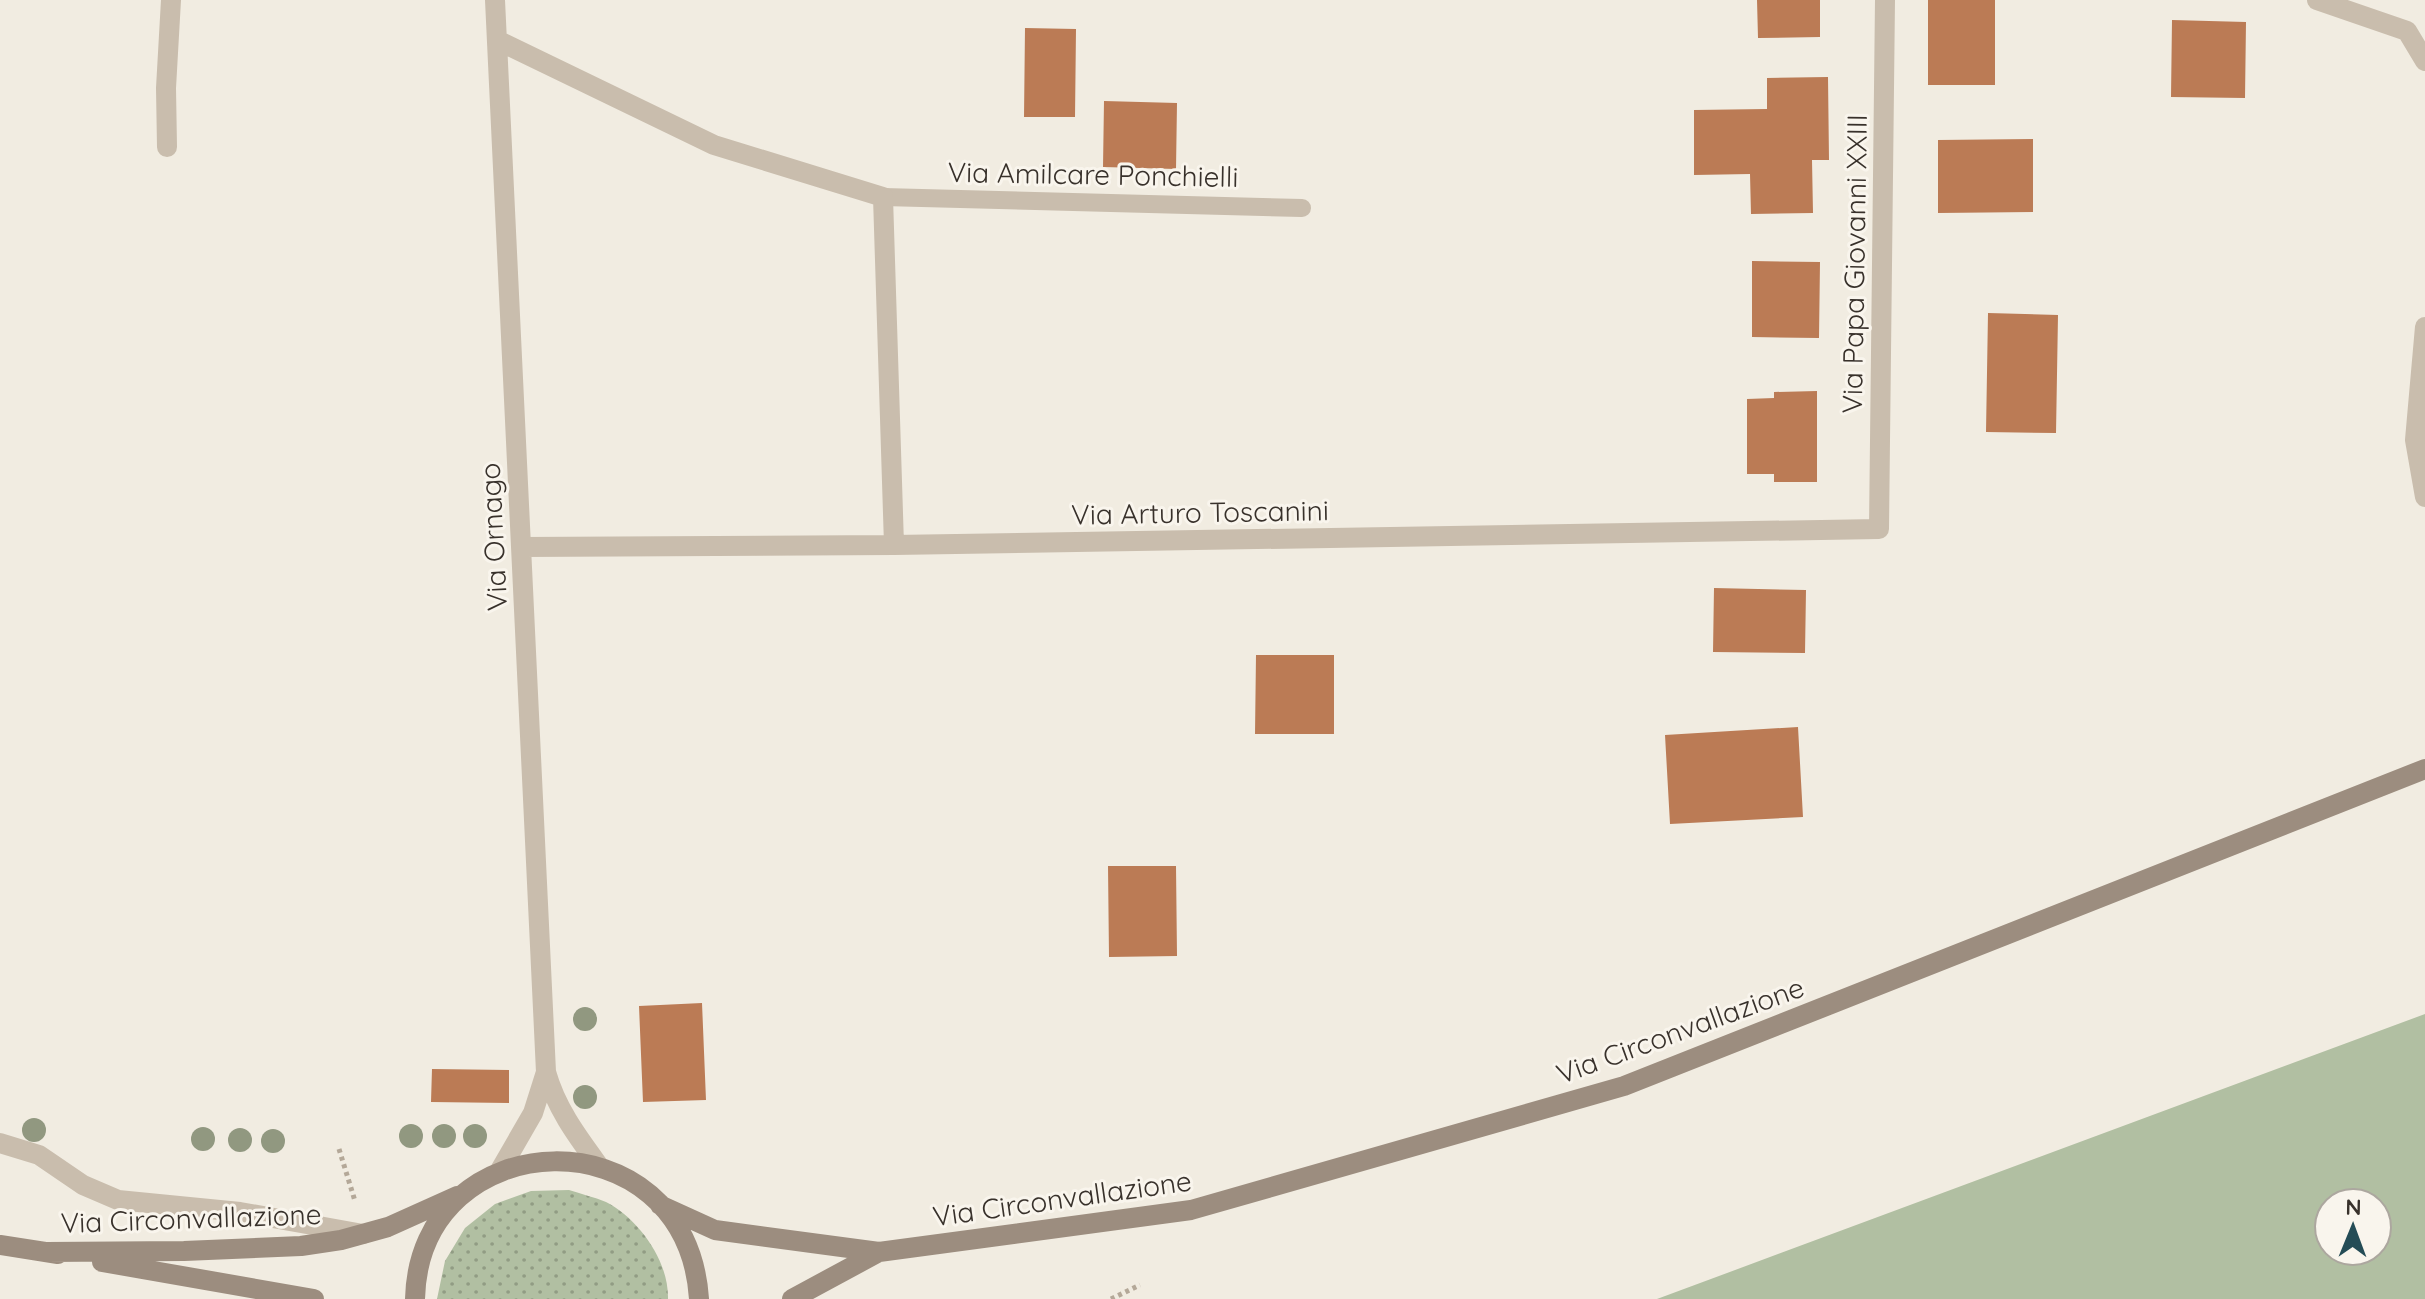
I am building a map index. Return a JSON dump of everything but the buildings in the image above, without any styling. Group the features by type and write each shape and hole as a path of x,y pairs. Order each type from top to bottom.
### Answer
{"main road":[{"name":"Via Circonvallazione","path":"660,1205 715,1230 879,1252 1191,1210 1624,1086 2425,769"},
{"name":"Via Circonvallazione","path":"47,1252 301,1246 363,1234 414,1216 499,1172 529,1162 578,1161 599,1166 628,1179 660,1205 680,1230 690,1253 699,1299"},
{"name":"Via Circonvallazione","path":"415,1299 419,1269 433,1232 450,1209 472,1188"},
{"name":"Via Circonvallazione","path":"0,1245 314,1299"},
{"name":"Via Circonvallazione","path":"792,1299 879,1252"}],"street":[{"path":"167,147 166,88 171,0"},
{"name":"Via Ornago","path":"495,0 546,1072 563,1115 599,1166"},
{"name":"Via Papa Giovanni XXIII","path":"1879,529 1885,0"},
{"path":"2317,0 2407,31 2425,61"},
{"name":"Via Amilcare Ponchielli","path":"497,40 714,145 883,197"},
{"path":"883,197 894,545"},
{"path":"2425,327 2415,440 2425,497"},
{"name":"Via Arturo Toscanini","path":"522,547 894,545 1879,529"},
{"name":"Via Ornago","path":"499,1172 533,1113 546,1072"},
{"path":"0,1143 39,1155 83,1185 118,1200 240,1212 363,1234"}],"lane":[{"name":"Via Amilcare Ponchielli","path":"883,197 1302,208"}],"path":[{"path":"339,1149 357,1209"},
{"path":"1111,1299 1140,1285"}],"green space":[{"path":"2425,1014 2425,1299 1657,1299"},
{"path":"569,1190 606,1202 640,1230 658,1256 668,1299 437,1299 445,1261 465,1228 495,1204 531,1191"}]}
